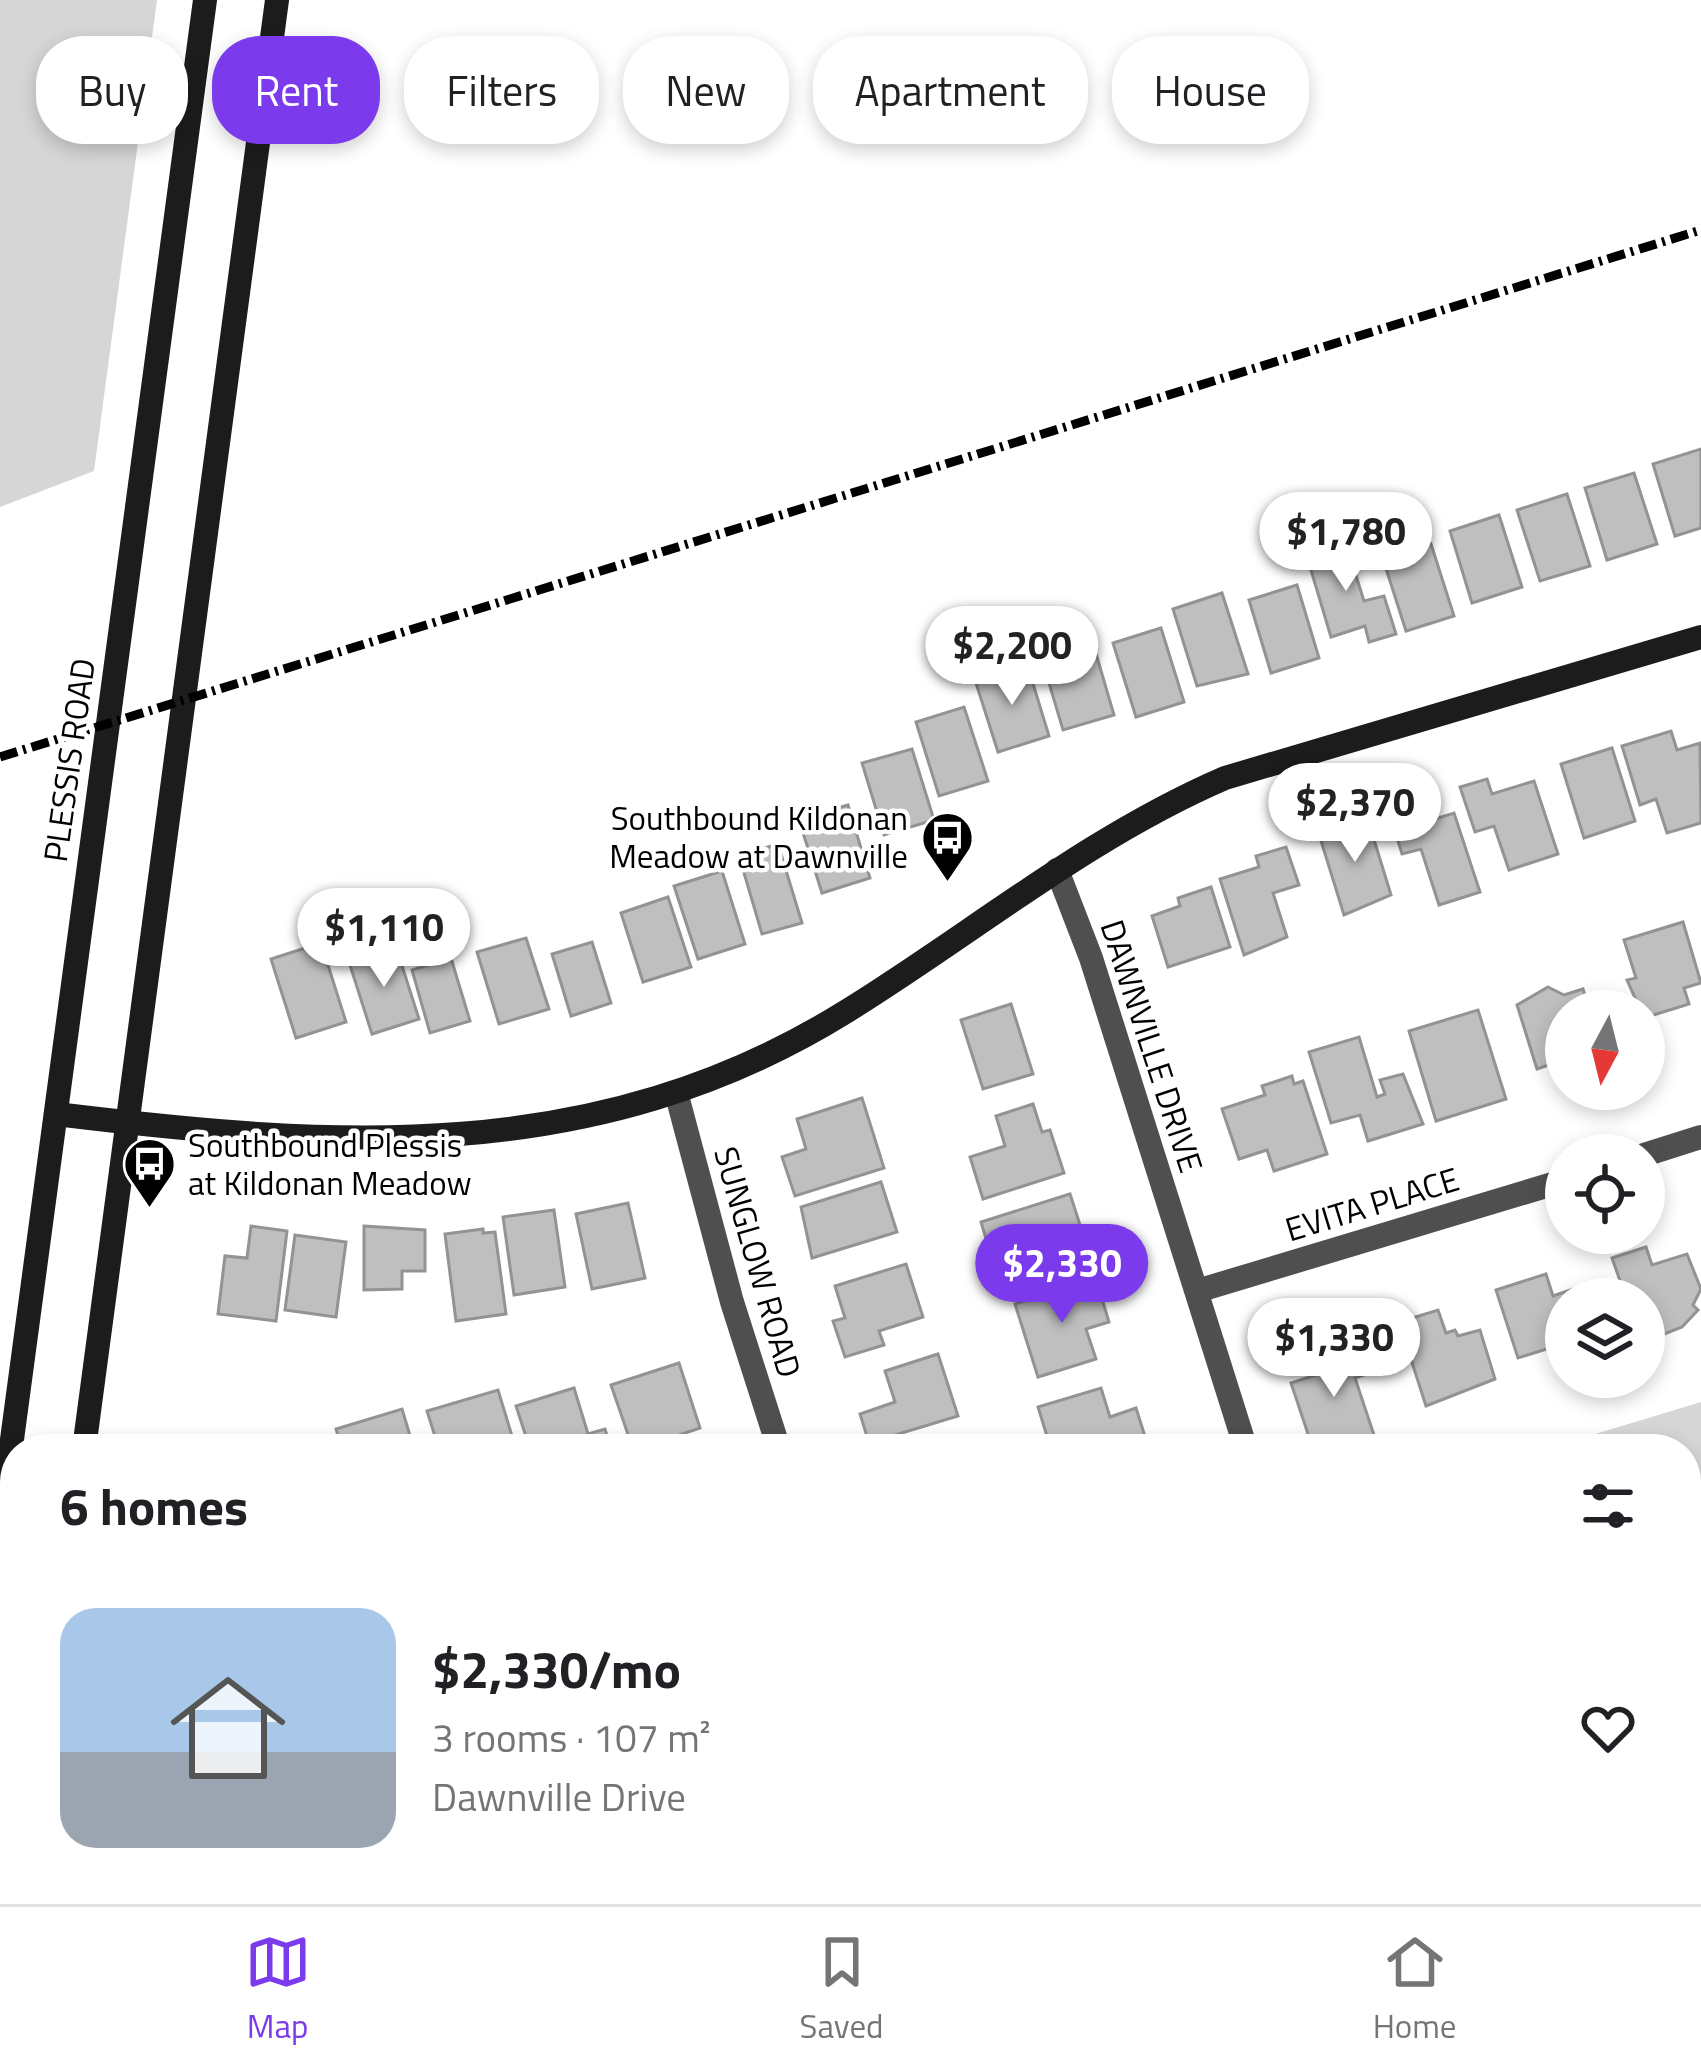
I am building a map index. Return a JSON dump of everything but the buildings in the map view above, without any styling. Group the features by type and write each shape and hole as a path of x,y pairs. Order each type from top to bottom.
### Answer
{"main road":[{"name":"PLESSIS ROAD","path":"12,1434 205,0"},
{"path":"86,1434 277,0"},
{"path":"56,1114 272,1138 405,1140 562,1121 676,1092 843,1013 1161,805 1225,778 1701,638"}],"street":[{"name":"DAWNVILLE DRIVE","path":"1057,870 1091,958 1241,1434"},
{"name":"SUNGLOW ROAD","path":"676,1092 732,1302 774,1434"},
{"path":"1665,1148 1701,1137"},
{"name":"EVITA PLACE","path":"1197,1291 1545,1186"}],"shaded area":[{"path":"0,0 157,0 152,36 36,36 36,144 138,144 94,471 0,507"},
{"path":"1701,1402 1701,1434 1595,1434"}],"railway":[{"path":"0,757 1701,230"}],"place":[{"name":"Southbound Kildonan Meadow at Dawnville","path":"947,883"},
{"name":"Southbound Plessis at Kildonan Meadow","path":"149,1210"}]}
